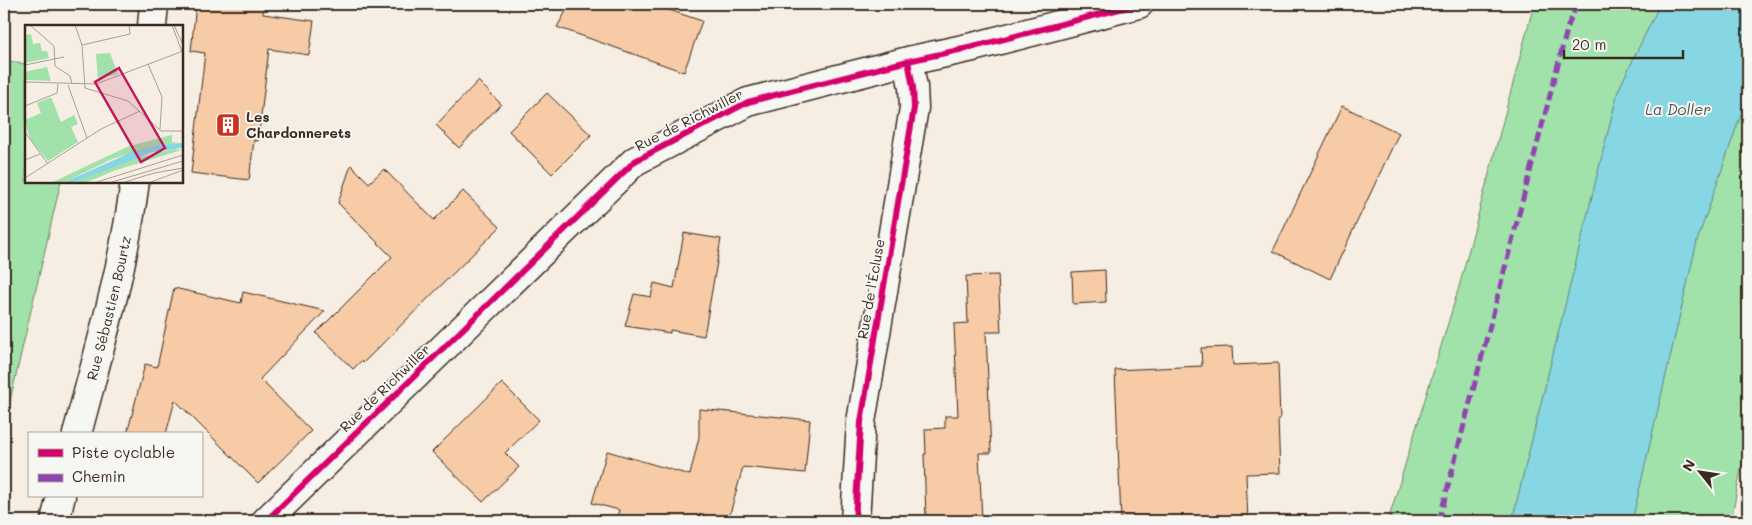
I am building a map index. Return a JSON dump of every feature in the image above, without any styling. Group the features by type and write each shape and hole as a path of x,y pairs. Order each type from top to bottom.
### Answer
{"street":[{"path":"152,25 154,4"},
{"name":"Rue de Richwiller","path":"266,521 635,161 748,102 1139,4"},
{"name":"Rue de l'Écluse","path":"855,521 861,422 914,108 913,86 908,61"},
{"name":"Rue Sébastien Bourtz","path":"79,432 111,306 132,207 135,182"},
{"path":"55,521 61,498"}],"green space":[{"path":"1534,4 1660,4 1618,91 1512,521 1388,521 1459,287"},
{"path":"4,60 25,64 25,182 61,182 4,427"},
{"path":"1748,94 1748,433 1731,521 1632,521 1697,241"}],"water":[{"name":"La Doller","path":"1660,4 1748,4 1748,94 1697,241 1632,521 1512,521 1618,91"}],"building":[{"path":"196,4 264,4 263,14 314,21 309,55 269,49 258,141 254,140 249,180 191,173 205,53 191,51"},
{"path":"570,4 651,4 702,21 684,72 557,27"},
{"path":"478,81 501,104 459,148 436,125"},
{"path":"547,93 591,135 552,174 509,131"},
{"path":"1342,106 1399,133 1330,279 1273,251"},
{"path":"351,165 369,183 384,169 434,220 463,191 500,227 363,363 361,361 353,369 316,333 392,257 338,203"},
{"path":"684,233 721,239 704,336 670,330 670,333 625,326 634,294 651,297 654,283 674,288"},
{"path":"1105,270 1106,302 1073,304 1072,272"},
{"path":"998,275 1001,332 986,332 991,453 979,453 982,521 926,521 925,429 945,428 945,416 958,416 954,324 968,323 966,276"},
{"path":"174,288 241,303 243,292 325,311 260,379 311,431 258,483 175,400 167,432 128,432 145,364 157,367"},
{"path":"1232,347 1233,365 1278,363 1280,473 1246,474 1248,521 1121,521 1115,370 1202,366 1201,348"},
{"path":"502,383 539,420 505,453 519,467 483,502 432,452"},
{"path":"699,409 810,420 805,473 743,467 728,521 616,521 619,510 592,503 607,451 690,475 699,437"}],"marked path":[{"path":"1439,521 1568,26 1577,4"}],"cycle path":[{"path":"266,521 635,161 748,102 1139,4"},
{"path":"855,521 861,422 914,108 913,87 908,61"}],"place":[{"name":"Les Chardonnerets","path":"228,125"}]}
